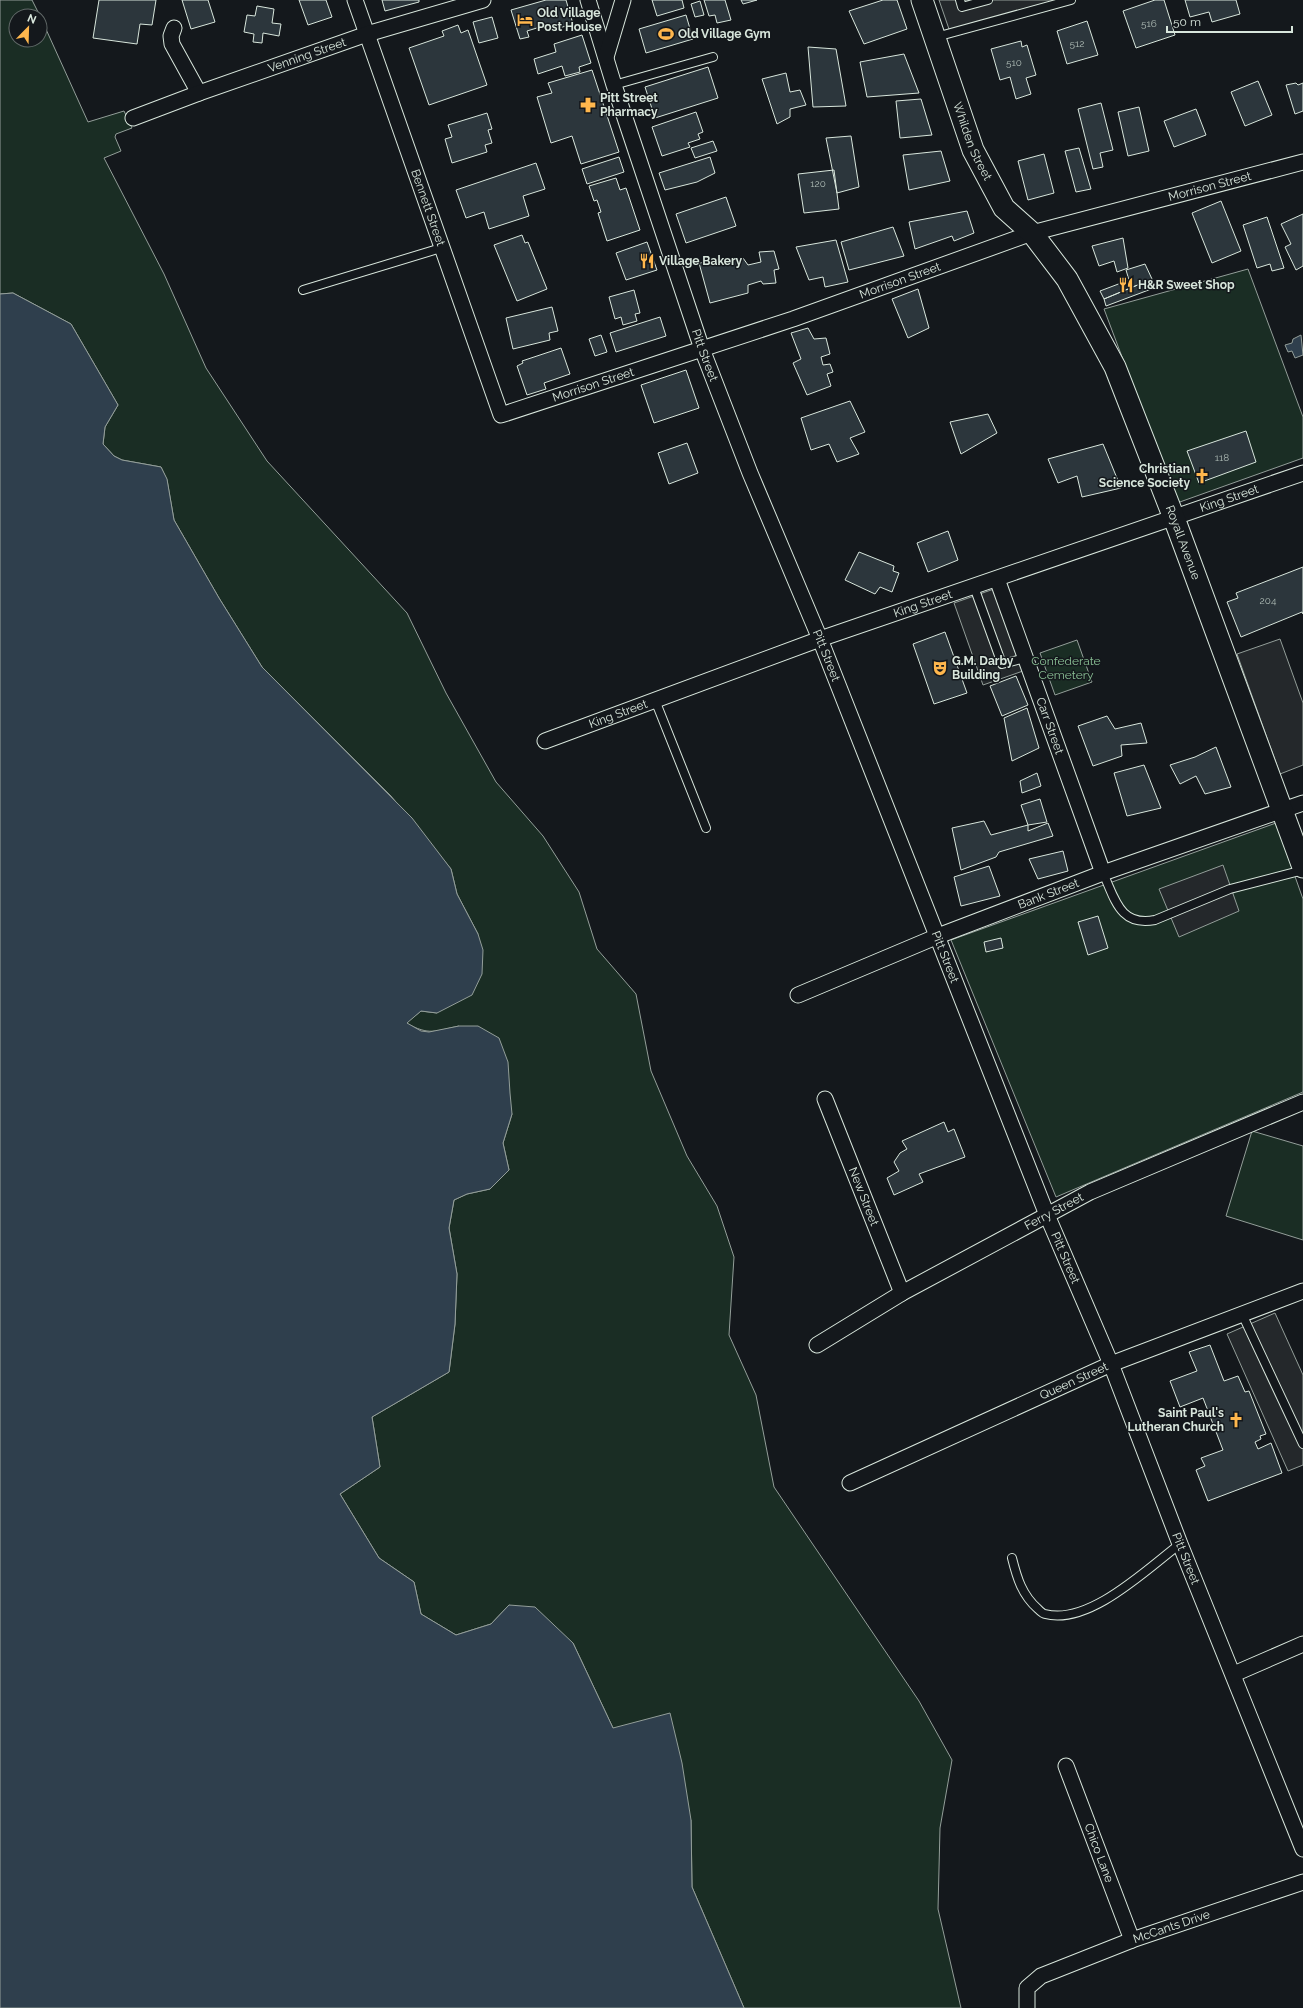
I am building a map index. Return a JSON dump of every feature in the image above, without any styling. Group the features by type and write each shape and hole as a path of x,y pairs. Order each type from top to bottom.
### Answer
{"street":[{"name":"Bennett Street","path":"355,0 500,415"},
{"name":"Venning Street","path":"133,118 199,93 367,34 483,0"},
{"name":"Pitt Street","path":"588,0 614,85 702,349 750,473 820,639 1047,1215 1111,1364 1180,1544 1234,1674 1303,1850"},
{"path":"606,57 623,0"},
{"name":"Whilden Street","path":"922,0 973,150 1004,208 1032,233"},
{"path":"174,28 171,36 172,44 199,93"},
{"name":"Morrison Street","path":"500,415 793,319 1032,233 1303,162"},
{"name":"Royall Avenue","path":"1032,233 1067,279 1115,367 1174,518 1303,869"},
{"name":"King Street","path":"545,741 820,639 997,580 1303,473"},
{"name":"Carr Street","path":"997,580 1103,873"},
{"name":"Bank Street","path":"798,995 938,936 1103,873 1303,803"},
{"name":"New Street","path":"825,1099 902,1293"},
{"name":"Ferry Street","path":"817,1345 902,1293 1090,1192 1303,1102"},
{"name":"Queen Street","path":"850,1482 1111,1364 1303,1291"},
{"path":"1234,1674 1303,1644"},
{"name":"Chico Lane","path":"1066,1766 1132,1940"},
{"name":"McCants Drive","path":"1028,2008 1026,1988 1041,1976 1132,1940 1303,1882"}],"lane":[{"path":"960,0 962,7 988,0"},
{"path":"935,37 1071,0"},
{"path":"614,85 713,57"},
{"path":"303,290 442,248"},
{"path":"974,587 1002,664 1025,658"},
{"path":"656,700 706,828"},
{"path":"1103,873 1119,908 1134,920 1145,922 1155,920 1230,889 1303,869"},
{"path":"1242,1314 1303,1444"},
{"path":"1012,1558 1019,1585 1030,1602 1045,1614 1070,1615 1108,1600 1180,1544"}],"green space":[{"path":"0,0 32,0 36,8 8,8 8,48 48,48 48,34 88,122 124,111 132,128 116,134 115,137 121,151 104,158 164,274 206,368 267,461 407,613 446,693 496,782 543,836 579,892 597,949 636,994 651,1071 687,1156 717,1206 734,1257 729,1335 756,1395 774,1487 919,1701 952,1760 940,1828 938,1909 961,2008 744,2008 692,1887 691,1820 613,1728 573,1643 509,1605 491,1624 456,1635 421,1614 414,1582 379,1558 340,1494 380,1467 372,1417 449,1372 455,1324 457,1274 449,1228 454,1200 467,1194 490,1189 509,1170 503,1143 512,1114 459,1026 438,1031 427,1031 421,1030 406,1023 421,1011 437,1013 478,934 457,894 451,869 391,796 262,667 219,598 174,520 167,480 161,467 122,460 114,456 103,444 105,427 118,405 71,324 13,293 0,294"},
{"path":"1248,269 1303,417 1303,458 1177,503 1104,309"},
{"name":"Confederate Cemetery","path":"1077,640 1092,682 1055,695 1040,653"},
{"path":"1276,823 1303,899 1303,1092 1056,1197 951,940"},
{"path":"1252,1131 1303,1146 1303,1240 1226,1216"}],"shaded area":[{"path":"939,0 1062,0 950,32"},
{"path":"994,589 1023,671 983,685 954,603"},
{"path":"1280,639 1303,703 1303,765 1280,774 1237,654"},
{"path":"1223,865 1239,911 1179,937 1159,889"},
{"path":"1275,1313 1303,1375 1303,1465 1288,1471 1227,1334"}],"water":[{"path":"13,293 71,324 118,405 105,427 103,444 114,456 122,460 161,467 167,479 174,520 219,598 262,667 412,818 451,869 457,894 478,934 483,950 482,974 472,995 437,1013 421,1011 407,1023 421,1031 429,1032 459,1026 478,1026 499,1038 508,1062 512,1114 503,1143 509,1170 490,1189 467,1194 454,1200 449,1228 457,1274 455,1324 449,1372 372,1417 380,1467 340,1494 379,1558 414,1582 421,1614 456,1635 491,1624 509,1605 535,1607 573,1643 613,1728 670,1713 682,1763 691,1820 692,1887 744,2008 0,2008 0,294"},
{"path":"1301,335 1303,355 1295,358 1292,351 1288,352 1285,345 1292,343 1293,339"}],"building":[{"path":"99,0 156,0 152,25 140,24 137,44 93,38"},
{"path":"182,0 208,0 215,22 191,29"},
{"path":"299,0 326,0 332,17 308,25"},
{"path":"382,0 419,0 419,2 385,11"},
{"path":"546,0 566,0 573,24 552,30 550,24 527,31 529,37 520,39 511,10"},
{"path":"652,0 682,0 684,8 657,16"},
{"path":"704,0 725,0 731,20 717,23 715,15 709,16"},
{"path":"741,0 757,0 743,4"},
{"path":"883,0 897,0 907,29 864,44 849,11"},
{"path":"1155,0 1164,0 1175,35 1136,48 1123,11"},
{"path":"1185,0 1236,0 1240,14 1212,22 1209,12 1190,17"},
{"path":"700,1 704,15 695,17 691,4"},
{"path":"257,6 274,9 272,23 281,24 279,36 263,33 262,43 253,42 254,34 244,32 247,15 255,16"},
{"name":"Old Village Gym","path":"686,15 693,39 646,53 639,29"},
{"path":"492,17 498,38 479,43 473,22"},
{"path":"1087,21 1098,55 1067,64 1057,31"},
{"path":"458,25 461,33 468,30 487,85 429,105 409,48 444,36 442,31"},
{"path":"582,35 591,63 579,67 580,72 565,76 562,66 538,74 534,59 556,52 554,44"},
{"path":"1021,41 1022,47 1027,45 1036,75 1026,78 1031,94 1016,99 1010,77 1000,80 991,49"},
{"path":"808,47 836,49 846,106 813,107"},
{"path":"904,54 919,93 867,97 860,62"},
{"path":"708,67 718,98 655,118 645,87"},
{"path":"592,70 619,152 581,164 572,136 551,143 537,97 552,93 548,83"},
{"path":"786,73 790,92 800,90 806,105 790,109 790,117 777,124 762,79"},
{"path":"1258,81 1272,115 1245,126 1231,92"},
{"path":"1296,83 1298,85 1303,83 1303,111 1295,114 1286,85"},
{"path":"921,99 932,135 900,138 896,101"},
{"path":"1101,103 1113,150 1100,153 1103,167 1093,169 1078,109"},
{"path":"1139,107 1149,151 1128,156 1118,112"},
{"path":"1196,109 1206,135 1174,147 1164,121"},
{"path":"696,112 703,132 698,134 700,139 688,143 690,147 662,156 652,127"},
{"path":"487,113 492,129 488,130 492,143 485,145 487,152 452,163 445,139 452,137 448,125"},
{"path":"851,136 859,187 837,193 826,138"},
{"path":"713,141 717,151 695,158 691,148"},
{"path":"1079,148 1091,189 1076,192 1065,151"},
{"path":"941,151 950,181 909,190 903,155"},
{"path":"1044,154 1054,193 1028,200 1018,161"},
{"path":"619,157 624,172 587,184 582,169"},
{"path":"710,157 715,173 697,182 665,190 659,173"},
{"path":"536,163 545,189 523,196 529,216 489,229 484,212 466,218 456,190"},
{"path":"834,170 839,209 804,213 798,174"},
{"path":"616,178 620,190 626,188 640,230 607,241 598,213 601,212 597,200 594,201 589,186"},
{"path":"726,197 736,226 686,243 676,214"},
{"path":"1221,201 1241,251 1212,263 1192,213"},
{"path":"967,211 974,233 954,241 952,236 915,249 909,222"},
{"path":"1303,214 1303,266 1296,270 1285,247 1291,244 1281,224"},
{"path":"1267,217 1284,268 1272,271 1270,264 1257,268 1243,225"},
{"path":"893,227 904,256 849,270 841,242"},
{"path":"522,235 525,243 528,242 547,289 517,301 494,245"},
{"path":"1123,238 1128,268 1117,272 1114,261 1099,266 1092,246"},
{"path":"836,240 848,282 825,287 823,277 809,280 796,247"},
{"path":"647,242 657,270 626,280 616,253"},
{"path":"774,251 779,269 774,270 776,283 763,284 761,281 748,285 748,293 710,303 699,263 743,258 748,265 761,262 759,252"},
{"name":"H&R Sweet Shop","path":"1145,264 1152,279 1104,299 1100,291 1129,280 1126,270"},
{"path":"1152,279 1154,288 1106,306 1104,299"},
{"path":"918,289 929,328 908,338 892,299"},
{"path":"634,290 640,313 635,314 637,321 623,325 621,317 615,319 609,297"},
{"path":"552,307 558,331 549,333 550,340 513,349 506,318"},
{"path":"660,317 666,336 616,352 610,333"},
{"path":"808,328 814,339 826,338 830,354 821,357 823,365 830,364 833,372 827,374 831,386 807,395 793,363 801,359 791,333"},
{"path":"601,335 607,352 595,356 589,339"},
{"path":"561,348 570,374 544,383 546,389 527,395 517,366 523,363 522,361"},
{"path":"686,370 699,408 654,423 641,385"},
{"path":"850,401 865,432 850,438 859,454 837,462 829,444 811,450 801,418"},
{"path":"988,414 997,433 961,454 950,422"},
{"path":"1246,431 1256,462 1199,483 1187,451"},
{"path":"687,443 698,473 669,484 658,453"},
{"path":"1103,444 1121,488 1082,497 1077,476 1058,483 1048,459"},
{"path":"948,531 958,560 928,572 917,543"},
{"path":"859,552 894,566 893,571 899,573 892,592 880,587 875,594 845,580"},
{"path":"1303,567 1303,614 1302,612 1241,637 1227,602 1238,598 1236,593"},
{"name":"G.M. Darby Building","path":"945,632 967,693 934,704 913,644"},
{"path":"1016,676 1028,705 1002,716 990,686"},
{"path":"1027,708 1039,748 1012,761 1004,718"},
{"path":"1107,716 1115,729 1141,723 1147,743 1121,745 1122,756 1093,766 1078,726"},
{"path":"1216,747 1231,787 1205,794 1196,776 1180,784 1170,765 1195,757"},
{"path":"1144,765 1161,808 1127,816 1114,773"},
{"path":"1037,773 1041,786 1022,793 1020,781"},
{"path":"1040,799 1047,822 1028,825 1021,805"},
{"path":"984,821 991,835 1028,825 1028,831 1048,823 1053,836 999,852 996,857 961,870 952,828"},
{"path":"1063,851 1068,871 1038,879 1029,859"},
{"path":"989,866 1000,896 961,906 954,877"},
{"path":"1098,916 1108,948 1088,955 1078,922"},
{"path":"1001,938 1003,948 986,952 984,942"},
{"path":"944,1122 948,1132 954,1129 965,1157 919,1174 923,1182 894,1195 887,1178 899,1171 894,1162 900,1153 907,1149 902,1141"},
{"name":"Saint Paul's Lutheran Church","path":"1210,1345 1224,1381 1238,1376 1245,1392 1249,1391 1266,1434 1260,1436 1261,1439 1255,1442 1258,1449 1271,1443 1282,1473 1208,1501 1196,1470 1205,1466 1201,1458 1223,1450 1203,1398 1180,1407 1170,1381 1197,1371 1189,1352"}],"place":[{"name":"Old Village Post House","path":"525,20"},
{"name":"Old Village Gym","path":"666,34"},
{"name":"Pitt Street Pharmacy","path":"588,105"},
{"name":"Village Bakery","path":"647,261"},
{"name":"H&R Sweet Shop","path":"1126,285"},
{"name":"Christian Science Society","path":"1202,476"},
{"name":"G.M. Darby Building","path":"940,668"},
{"name":"Saint Paul's Lutheran Church","path":"1236,1420"}]}
